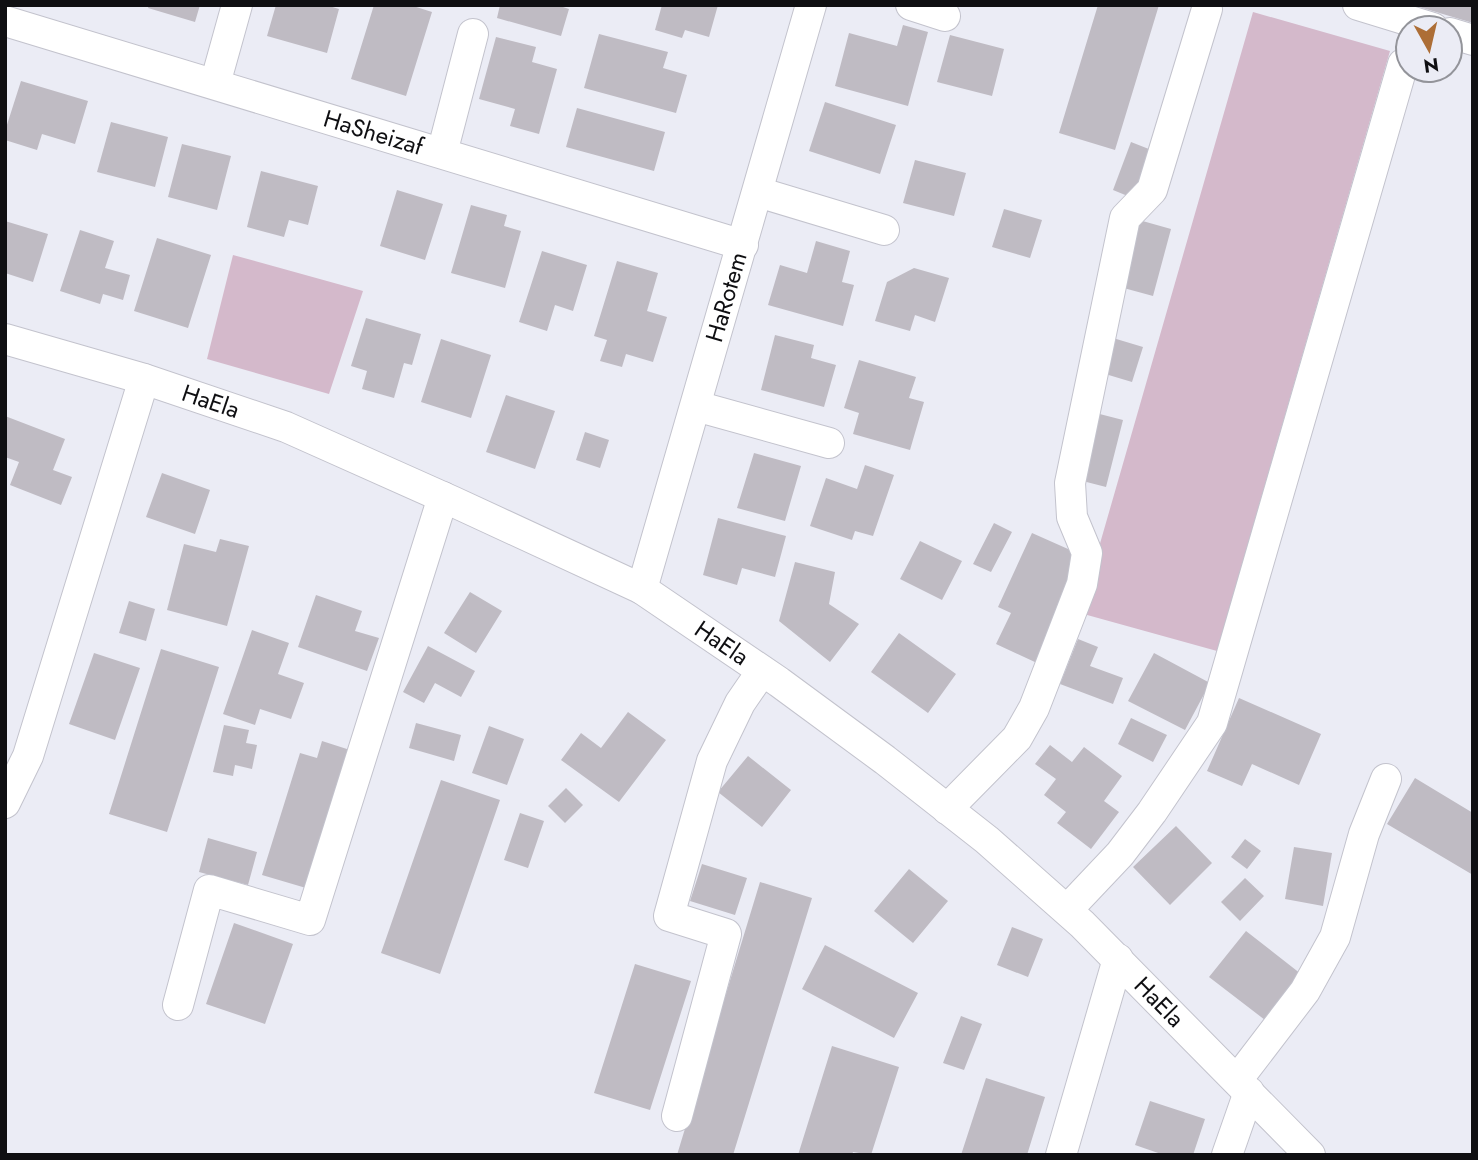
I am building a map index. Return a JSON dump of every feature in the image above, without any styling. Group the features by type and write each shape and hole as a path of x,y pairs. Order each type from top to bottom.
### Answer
{"street":[{"path":"215,84 237,5"},
{"name":"HaRotem","path":"642,589 811,5"},
{"path":"911,5 945,16"},
{"path":"1358,5 1394,16"},
{"path":"947,809 1017,738 1034,708 1082,584 1087,553 1072,517 1070,483 1125,218 1152,190 1207,9"},
{"name":"HaSheizaf","path":"5,20 743,245"},
{"path":"442,153 473,34"},
{"path":"1067,911 1128,844 1212,723 1397,84"},
{"path":"758,192 884,230"},
{"name":"HaEla","path":"5,339 144,379 286,427 642,589 874,752 987,840 1118,959 1310,1155"},
{"path":"5,803 28,756 144,379"},
{"path":"696,406 829,443"},
{"path":"178,1005 209,890 310,920 443,497"},
{"path":"677,1116 726,934 669,916 712,761 740,703 762,671"},
{"path":"1227,1155 1243,1086 1305,991 1335,937 1364,834 1386,779"},
{"path":"1061,1155 1118,959"}],"shaded area":[{"path":"1253,12 1390,51 1217,651 1080,613"},
{"path":"233,255 363,291 329,394 207,359"}],"building":[{"path":"149,5 200,5 195,22 148,8"},
{"path":"276,5 326,5 339,9 327,53 267,36"},
{"path":"374,5 410,5 432,12 406,96 351,79"},
{"path":"500,5 557,5 569,9 561,36 497,18"},
{"path":"662,5 718,5 709,37 685,30 682,38 655,30"},
{"path":"1098,5 1159,5 1115,150 1059,133"},
{"path":"1473,5 1473,23 1464,20 1464,14 1443,14 1416,6"},
{"path":"903,25 928,32 908,106 835,86 849,33 897,46"},
{"path":"599,34 668,52 663,68 687,75 676,113 584,88"},
{"path":"950,35 1004,49 992,96 937,82"},
{"path":"496,37 536,47 532,62 557,69 539,134 510,126 515,109 479,99"},
{"path":"21,81 88,101 75,144 42,134 37,150 5,140 5,131"},
{"path":"825,102 896,125 880,174 809,151"},
{"path":"577,108 665,132 654,171 566,147"},
{"path":"111,122 168,137 155,187 97,172"},
{"path":"1131,142 1159,153 1140,201 1113,190"},
{"path":"182,144 231,156 217,210 168,197"},
{"path":"915,160 966,173 954,216 903,203"},
{"path":"261,171 318,186 308,225 289,220 284,237 247,227"},
{"path":"397,190 443,204 425,260 380,246"},
{"path":"471,205 507,215 504,226 521,231 505,288 451,273"},
{"path":"1004,209 1042,220 1030,258 992,247"},
{"path":"1139,220 1171,229 1153,296 1120,287"},
{"path":"5,221 48,234 33,282 5,273"},
{"path":"80,230 114,241 105,268 130,275 123,300 103,294 100,304 60,291"},
{"path":"157,238 211,255 188,328 134,311"},
{"path":"816,241 850,251 842,282 854,285 843,326 768,305 780,265 807,273"},
{"path":"542,251 587,265 573,311 555,305 547,331 519,322"},
{"path":"617,261 658,273 647,311 667,317 653,362 626,354 622,367 600,361 607,340 594,336"},
{"path":"914,268 949,278 935,322 915,315 910,331 875,321 887,282"},
{"path":"366,318 421,334 412,365 404,363 394,398 362,389 367,371 351,366"},
{"path":"775,335 814,345 811,358 836,365 824,407 761,390"},
{"path":"1113,338 1143,347 1132,382 1102,373"},
{"path":"441,339 491,355 471,418 421,402"},
{"path":"859,360 916,377 909,398 924,402 910,450 853,434 859,413 844,408"},
{"path":"506,395 555,411 535,469 486,452"},
{"path":"1088,411 1123,420 1106,487 1071,478"},
{"path":"5,416 65,439 53,470 72,477 61,505 10,485 19,462 5,457"},
{"path":"585,432 609,440 600,468 576,460"},
{"path":"754,453 801,466 785,521 737,508"},
{"path":"865,465 894,475 873,536 855,531 852,540 810,526 826,478 857,489"},
{"path":"162,473 210,490 195,534 146,517"},
{"path":"718,518 786,536 775,577 742,568 737,585 703,575"},
{"path":"994,523 1012,532 991,572 973,564"},
{"path":"1032,533 1086,557 1037,663 996,644 1011,613 998,607"},
{"path":"220,539 249,546 227,626 167,610 184,544 216,552"},
{"path":"920,541 962,561 942,600 900,579"},
{"path":"795,562 835,572 829,604 859,624 830,662 779,621"},
{"path":"470,592 502,611 476,653 444,633"},
{"path":"316,595 362,611 355,631 379,638 367,671 298,647"},
{"path":"129,601 155,609 146,641 119,633"},
{"path":"252,630 289,643 278,674 304,683 291,719 260,709 255,725 223,714"},
{"path":"899,633 956,674 928,713 871,672"},
{"path":"1078,639 1098,647 1090,666 1123,678 1113,704 1060,684"},
{"path":"428,646 475,671 461,697 435,683 424,703 403,692"},
{"path":"161,649 219,667 167,832 109,814"},
{"path":"94,653 140,668 115,740 69,724"},
{"path":"1154,653 1210,683 1185,730 1128,701"},
{"path":"1239,698 1321,734 1299,785 1252,764 1242,786 1207,771"},
{"path":"628,712 666,740 619,802 561,760 581,733 601,748"},
{"path":"1131,718 1167,735 1153,762 1118,744"},
{"path":"416,723 461,735 454,761 409,748"},
{"path":"224,725 249,730 246,743 257,745 252,769 235,765 233,776 213,772"},
{"path":"489,726 524,739 507,785 472,773"},
{"path":"322,741 350,750 306,888 262,875 300,753 317,758"},
{"path":"1050,745 1072,762 1084,747 1122,776 1104,801 1119,812 1091,849 1057,823 1066,812 1044,795 1056,779 1035,764"},
{"path":"748,756 791,790 762,827 718,792"},
{"path":"1415,778 1473,813 1473,875 1387,824"},
{"path":"441,780 500,800 440,974 381,953"},
{"path":"566,788 583,805 565,823 548,806"},
{"path":"520,813 544,821 528,868 504,860"},
{"path":"1176,826 1212,863 1170,905 1133,867"},
{"path":"208,838 257,852 248,885 199,872"},
{"path":"1245,839 1261,851 1247,869 1231,857"},
{"path":"1294,847 1332,853 1323,906 1285,899"},
{"path":"702,864 747,878 735,915 690,901"},
{"path":"909,869 948,901 913,943 874,911"},
{"path":"1245,878 1264,896 1240,921 1221,902"},
{"path":"760,882 812,898 733,1155 677,1155"},
{"path":"234,923 293,944 265,1024 206,1004"},
{"path":"1012,927 1043,939 1028,977 997,965"},
{"path":"1246,931 1301,974 1265,1020 1209,977"},
{"path":"825,945 918,993 894,1038 802,989"},
{"path":"635,964 691,981 650,1110 594,1093"},
{"path":"961,1016 982,1024 964,1070 943,1063"},
{"path":"832,1046 899,1067 871,1155 853,1152 852,1155 798,1155"},
{"path":"986,1078 1045,1097 1027,1155 961,1155"},
{"path":"1150,1101 1205,1119 1193,1155 1164,1155 1135,1145"}]}
